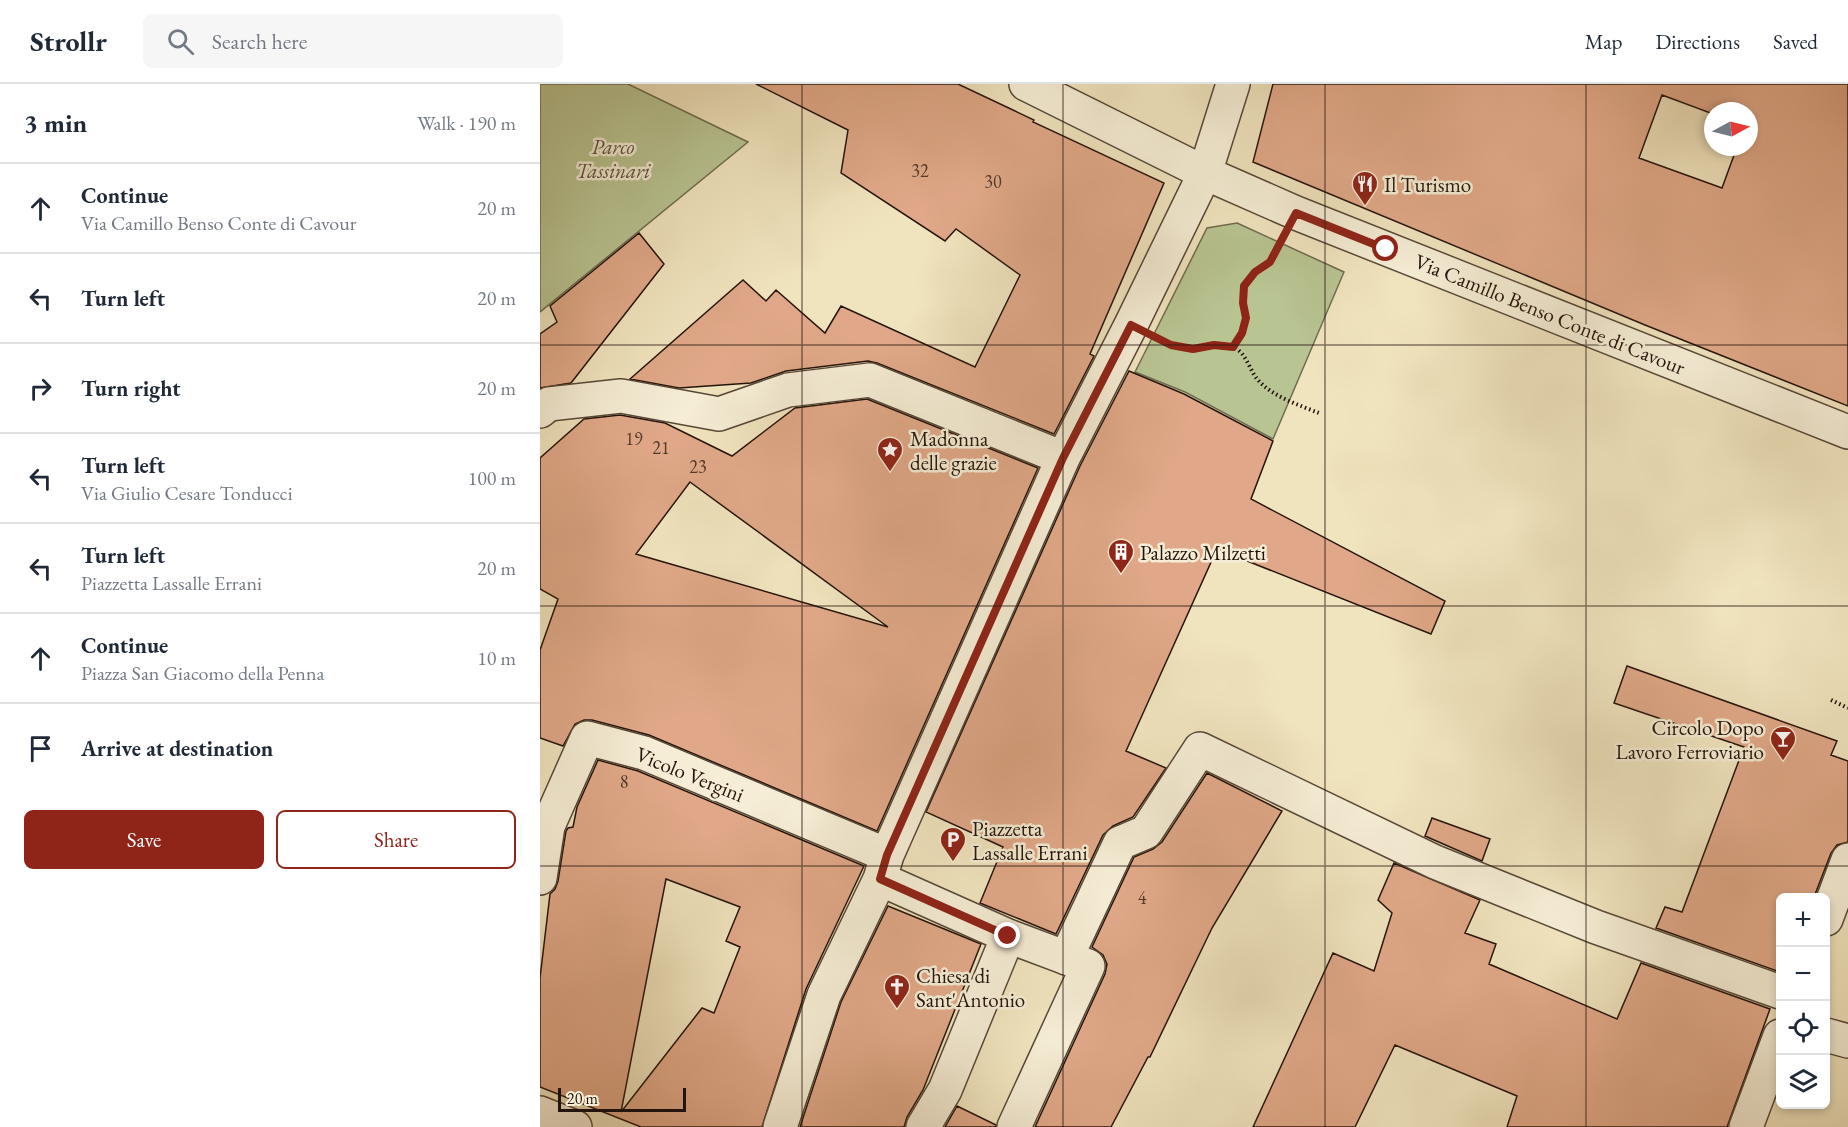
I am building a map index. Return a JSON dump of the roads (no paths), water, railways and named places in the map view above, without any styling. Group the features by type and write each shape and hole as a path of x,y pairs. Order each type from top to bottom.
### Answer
{"street":[{"name":"Via Camillo Benso Conte di Cavour","path":"1026,84 1205,172 1296,213 1848,432"},
{"path":"780,1127 824,995 884,867 1063,458 1205,172 1233,84"},
{"path":"540,411 549,404 621,396 719,414 788,390 870,380 1063,458"},
{"name":"Vicolo Vergini","path":"544,824 587,738 644,753 884,867"},
{"path":"1066,958 1120,843 1146,832 1200,749 1434,862 1596,927 1776,991"},
{"path":"540,878 544,824"},
{"path":"1830,908 1848,860"},
{"path":"884,867 973,920 1008,936 1088,966 1014,1127"},
{"path":"922,1127 945,1090 1008,936"},
{"path":"1830,1036 1848,1041"},
{"path":"1746,1127 1776,1047"},
{"path":"540,1113 575,1127"}],"place":[{"name":"Il Turismo","path":"1365,207"},
{"name":"Madonna delle grazie","path":"890,473"},
{"name":"Palazzo Milzetti","path":"1121,575"},
{"name":"Circolo Dopo Lavoro Ferroviario","path":"1783,762"},
{"name":"Piazzetta Lassalle Errani","path":"953,863"},
{"name":"Chiesa di Sant'Antonio","path":"897,1010"}],"park label":[{"name":"Parco Tassinari","path":"613,158"}]}
